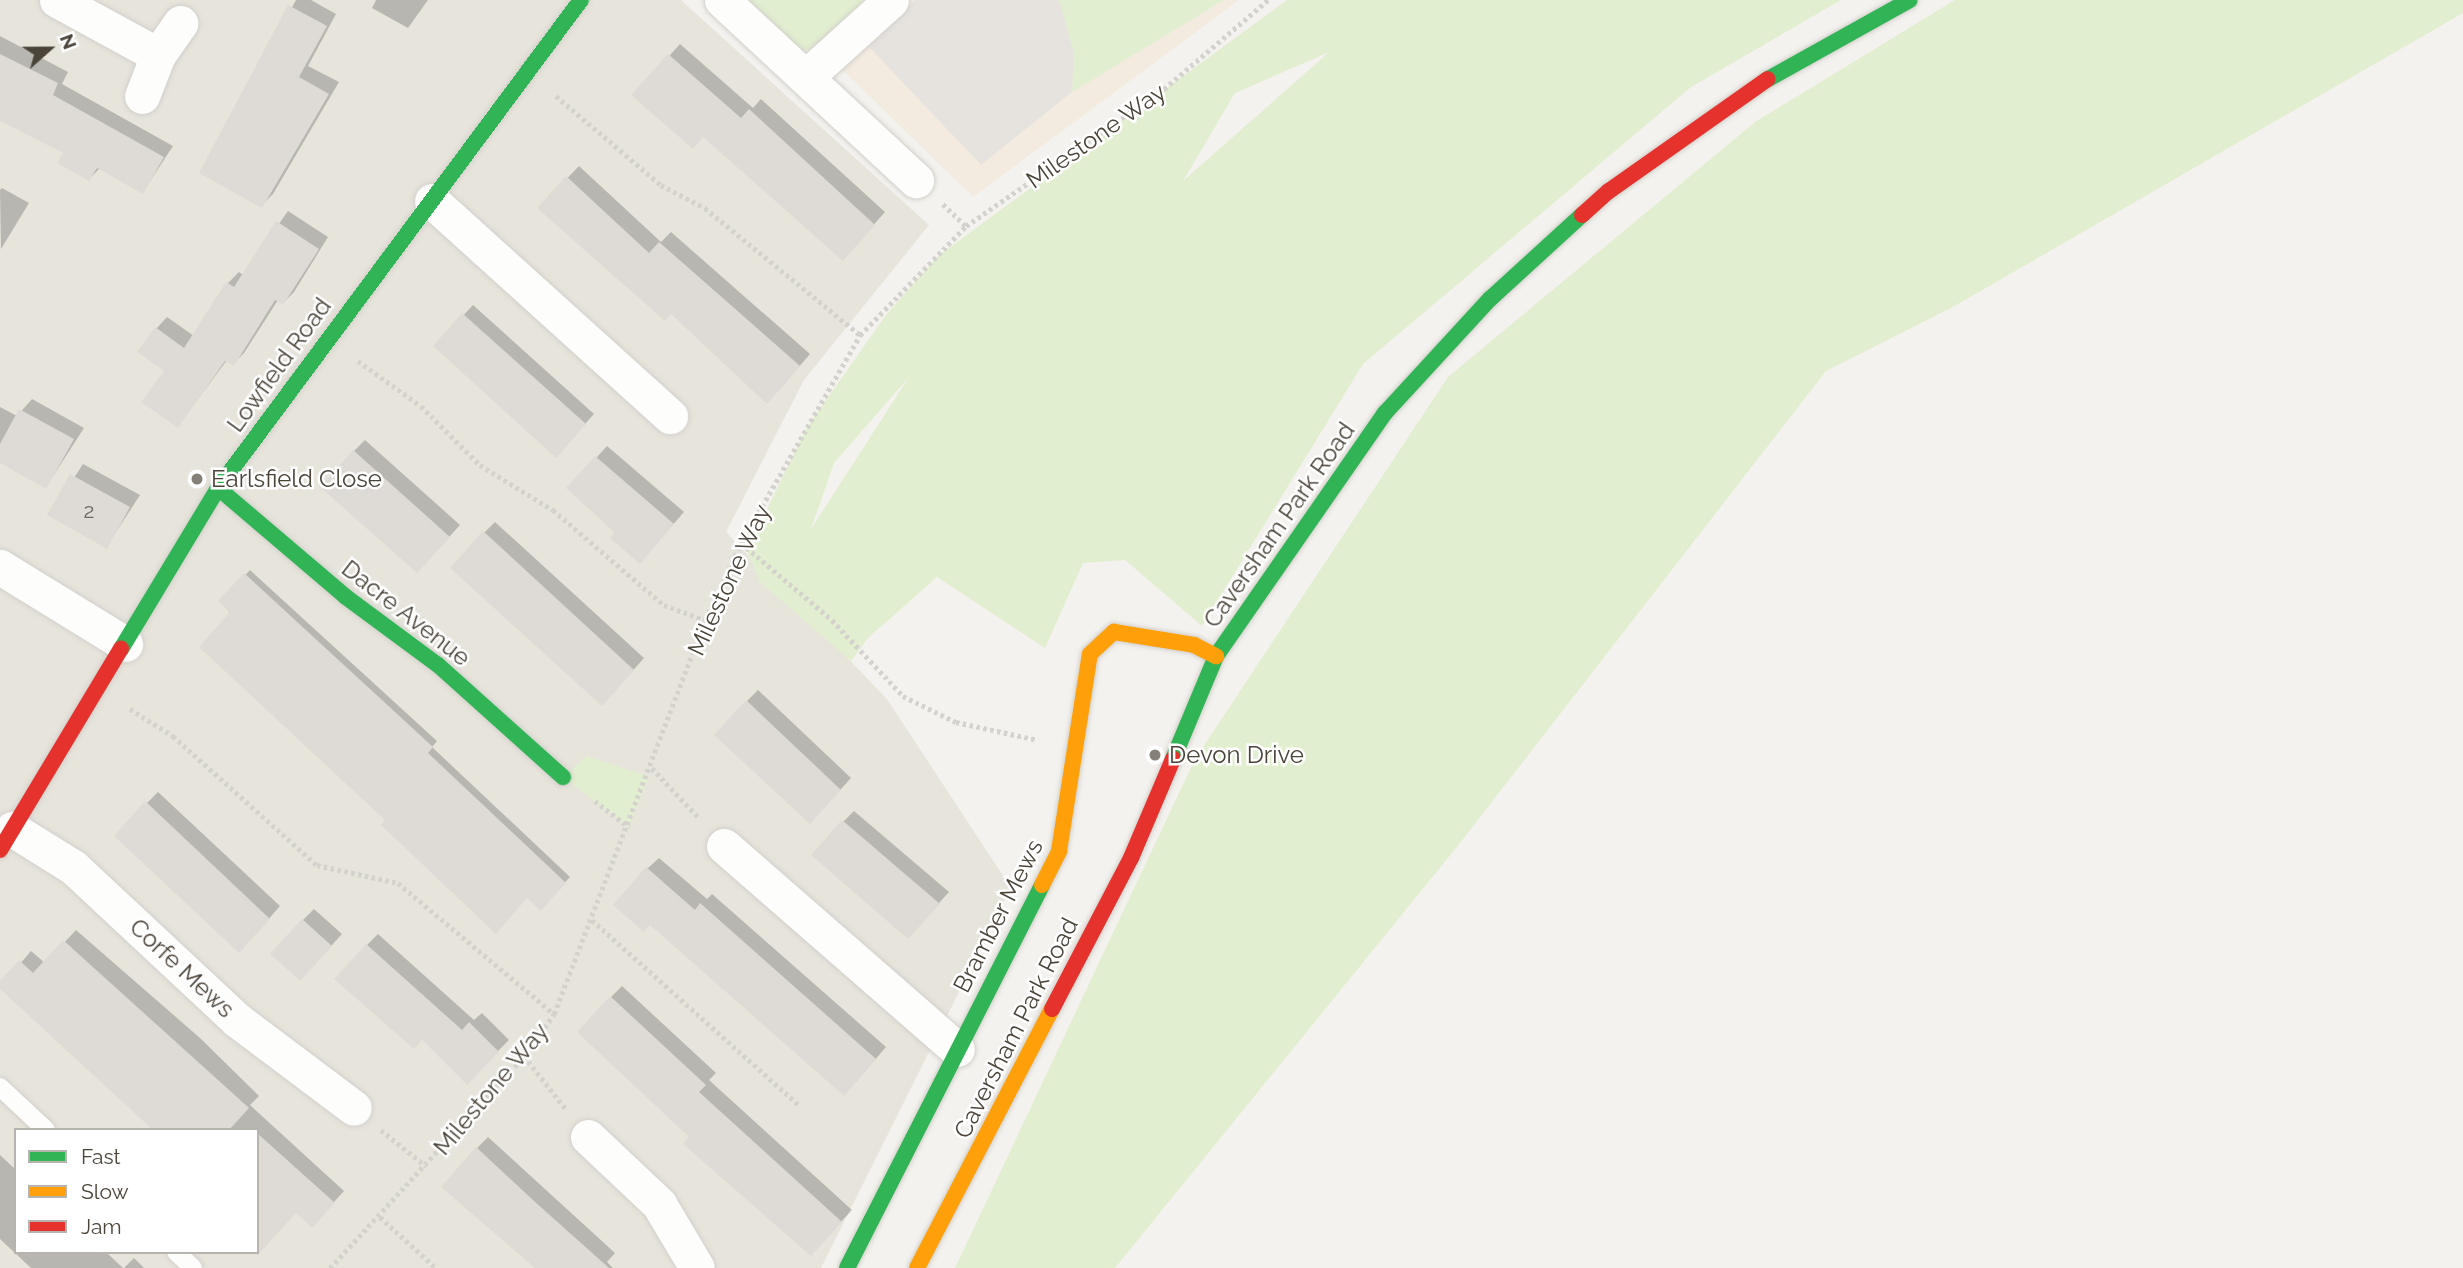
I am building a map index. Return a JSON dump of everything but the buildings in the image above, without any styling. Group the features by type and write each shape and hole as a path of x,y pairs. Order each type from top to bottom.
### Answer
{"street":[{"path":"57,0 158,55"},
{"name":"Lowfield Road","path":"6,839 218,488 326,339 529,74 581,0"},
{"path":"722,0 807,76 916,180"},
{"path":"807,76 891,0"},
{"name":"Caversham Park Road","path":"917,1268 1131,858 1216,656 1385,413 1490,299 1609,191 1757,85 1910,0"},
{"path":"142,96 158,55 180,23"},
{"path":"432,201 670,416"},
{"name":"Dacre Avenue","path":"218,488 346,597 438,665 563,777"},
{"path":"0,567 125,644"},
{"name":"Bramber Mews","path":"847,1268 1059,851 1090,654 1101,640 1114,632 1138,633 1194,645 1216,656"},
{"name":"Corfe Mews","path":"6,839 73,867 237,1020 354,1108"},
{"path":"724,846 957,1049"},
{"path":"588,1137 659,1204 697,1268"}],"lane":[{"path":"0,1087 44,1128"},
{"path":"178,1254 193,1268"}],"path":[{"name":"Milestone Way","path":"330,1268 380,1217 524,1056 554,1014 652,768 705,620 741,542 860,335 966,226 1164,89 1268,0"},
{"path":"529,74 661,185 705,208 860,335"},
{"path":"326,339 385,378 421,407 480,465 553,510 664,605 705,620"},
{"path":"741,542 832,620 902,696 956,722 1076,748"},
{"path":"98,685 173,736 317,864 398,883 554,1014"},
{"path":"652,768 724,846"},
{"path":"592,920 802,1107"},
{"path":"524,1056 588,1137"},
{"path":"354,1108 426,1166"},
{"path":"380,1217 436,1268"}],"shaded area":[{"path":"0,0 681,0 929,225 804,380 726,532 887,699 1011,888 821,1268 0,1268"},
{"path":"863,0 1239,0 973,197 818,46"},
{"path":"915,0 1059,0 1074,54 1072,92 981,165 869,47"}],"green space":[{"path":"722,0 863,0 818,46 785,57"},
{"path":"1057,0 1224,0 1072,92"},
{"path":"1287,0 1841,0 1691,87 1363,364 1202,626 1125,560 1083,563 1045,648 937,577 868,638 851,661 760,582 747,550 807,427 886,315 938,256","holes":["1327,54 1183,181 1235,93","909,377 811,529 834,463"]},
{"path":"1955,0 2463,0 2463,13 1951,308 1826,371 1460,843 1115,1268 955,1268 1195,759 1448,377 1755,122"},
{"path":"587,756 649,777 629,827 563,777"}],"traffic: fast":[{"path":"121,649 218,488 581,0"},
{"path":"1768,79 1910,0"},
{"path":"1173,759 1216,656 1385,413 1490,299 1582,215"},
{"path":"218,488 346,597 438,665 563,777"},
{"path":"847,1268 1042,885"}],"traffic: slow":[{"path":"1042,885 1059,851 1090,654 1114,632 1194,645 1216,656"},
{"path":"917,1268 1052,1009"}],"traffic: jam":[{"path":"1582,215 1609,191 1768,79"},
{"path":"0,850 121,649"},
{"path":"1052,1009 1131,858 1173,759"}],"place":[{"name":"Earlsfield Close","path":"197,479"},
{"name":"Devon Drive","path":"1155,755"}]}
